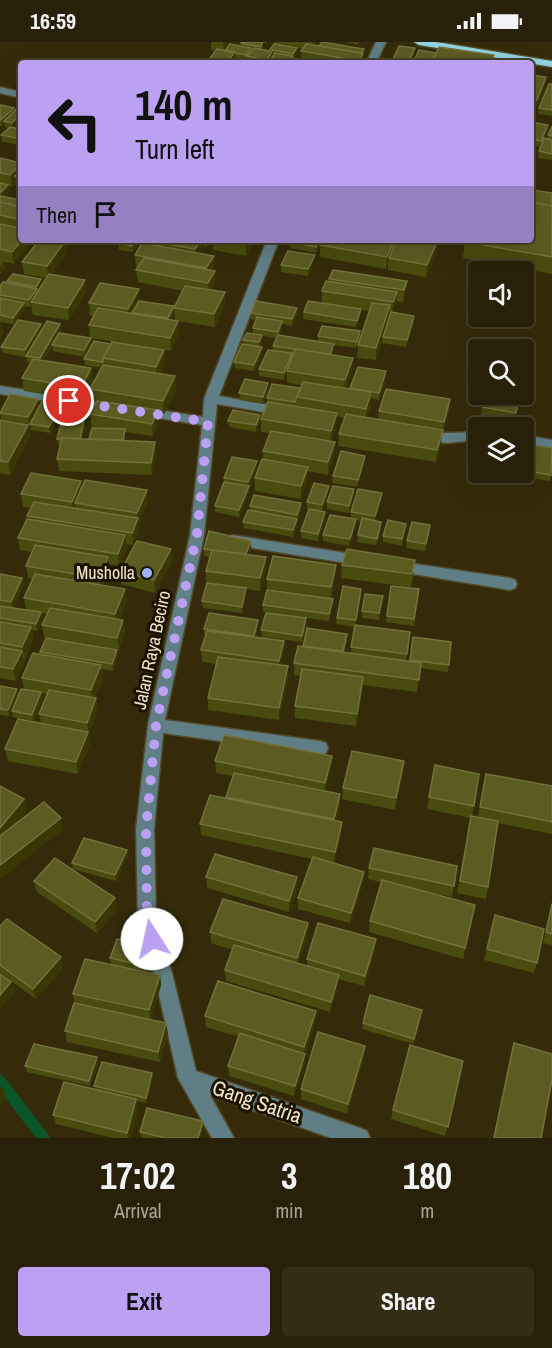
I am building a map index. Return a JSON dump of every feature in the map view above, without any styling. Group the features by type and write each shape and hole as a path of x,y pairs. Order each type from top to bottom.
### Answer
{"main road":[{"path":"419,42 528,60"},
{"path":"534,61 552,64"}],"street":[{"path":"372,60 381,42"},
{"path":"0,90 18,94"},
{"name":"Jalan Raya Beciro","path":"224,1138 188,1078 163,973 147,921 146,829 156,725 208,536 208,422 211,399 272,243"},
{"path":"0,390 208,422"},
{"path":"211,399 304,415"},
{"path":"403,432 446,438 468,437"},
{"path":"534,442 552,445"},
{"path":"208,536 510,584"},
{"path":"156,725 320,748"},
{"name":"Gang Satria","path":"188,1078 360,1138"}],"building":[{"path":"242,42 263,42 260,47"},
{"path":"322,42 364,49 361,53 319,46"},
{"path":"230,44 251,48 246,55 225,51"},
{"path":"274,44 297,48 293,54 273,50 267,60 247,56 254,48 269,51"},
{"path":"306,44 363,53 360,60 353,60 301,51"},
{"path":"399,46 415,48 409,60 392,60"},
{"path":"439,47 494,55 492,60 434,58"},
{"path":"217,49 235,52 228,60 208,60"},
{"path":"419,50 436,53 432,60 414,60"},
{"path":"275,53 293,56 291,60 270,60"},
{"path":"534,75 546,77 537,100 534,100"},
{"path":"549,84 552,84 552,110 539,108"},
{"path":"0,106 14,108 0,120"},
{"path":"18,108 18,117 12,123 4,121"},
{"path":"534,123 548,125 541,141 534,140"},
{"path":"10,127 18,128 18,138 1,135"},
{"path":"544,138 552,140 552,154 539,151"},
{"path":"0,158 18,162 18,167 10,175 0,173"},
{"path":"0,183 8,185 0,193"},
{"path":"534,190 552,193 552,206 534,203"},
{"path":"0,196 18,199 18,206 0,202"},
{"path":"0,202 18,206 18,219 0,215"},
{"path":"534,203 552,206 552,257 471,243 534,243"},
{"path":"0,224 18,227 20,243 12,252 0,249"},
{"path":"37,243 64,243 47,266 22,262"},
{"path":"142,243 214,256 206,268 135,255"},
{"path":"161,243 199,243 195,249"},
{"path":"295,243 318,243 316,247"},
{"path":"321,243 393,244 387,257 320,245"},
{"path":"396,243 437,243 427,265 389,258"},
{"path":"288,251 315,255 308,269 281,265"},
{"path":"144,258 215,271 208,283 136,270"},
{"path":"333,270 407,281 404,290 329,279"},
{"path":"13,274 41,279 36,287 7,281"},
{"path":"49,274 85,280 68,308 31,302"},
{"path":"326,281 397,292 393,302 322,291"},
{"path":"3,282 37,289 29,300 0,295 0,286"},
{"path":"100,283 139,289 128,309 89,303"},
{"path":"185,286 225,292 214,314 174,308"},
{"path":"0,298 24,303 13,318 0,315"},
{"path":"139,301 174,306 168,318 132,313"},
{"path":"256,301 297,308 292,319 251,313"},
{"path":"308,301 361,309 357,321 304,312"},
{"path":"372,303 390,305 376,348 358,345"},
{"path":"98,308 178,321 170,338 89,325"},
{"path":"391,312 414,316 407,340 383,337"},
{"path":"257,317 282,321 278,332 253,328"},
{"path":"18,320 41,324 25,350 1,347"},
{"path":"47,321 60,324 40,358 26,356"},
{"path":"322,326 360,331 357,342 318,336"},
{"path":"59,333 91,338 84,350 52,345"},
{"path":"247,333 262,335 259,342 243,340"},
{"path":"278,335 334,344 330,354 273,346"},
{"path":"94,341 111,344 103,362 84,359"},
{"path":"112,342 164,350 156,367 103,358"},
{"path":"242,344 262,347 254,365 234,362"},
{"path":"295,349 353,358 345,380 287,371"},
{"path":"268,350 292,353 284,373 259,369"},
{"path":"33,359 91,368 81,388 22,378"},
{"path":"103,365 175,376 163,401 90,389"},
{"path":"358,367 386,371 379,393 350,388"},
{"path":"245,379 268,383 263,397 239,393"},
{"path":"303,382 371,392 366,409 297,397"},
{"path":"272,384 300,388 295,402 267,398"},
{"path":"386,389 450,399 444,422 379,411"},
{"path":"10,394 38,399 28,417 0,413"},
{"path":"44,398 63,401 49,427 30,424"},
{"path":"97,401 158,410 152,424 90,414"},
{"path":"268,402 337,413 331,431 261,419"},
{"path":"482,405 518,405 516,413 482,407"},
{"path":"233,410 260,415 256,425 228,421"},
{"path":"346,414 443,430 437,450 339,434"},
{"path":"0,420 28,425 8,462 0,461"},
{"path":"62,420 84,420 80,439 57,439"},
{"path":"92,428 125,429 123,440 89,439"},
{"path":"271,431 335,442 328,462 263,451"},
{"path":"62,438 155,442 151,463 57,459"},
{"path":"534,445 552,448 551,475 534,472"},
{"path":"341,451 365,456 358,480 333,476"},
{"path":"232,457 257,461 248,482 224,478"},
{"path":"262,459 308,467 301,486 255,478"},
{"path":"31,473 81,481 72,502 21,494"},
{"path":"85,480 147,490 137,513 75,503"},
{"path":"224,482 249,486 239,510 215,506"},
{"path":"314,483 329,486 322,505 307,502"},
{"path":"333,486 354,489 349,506 327,502"},
{"path":"358,489 382,493 375,516 351,512"},
{"path":"254,495 301,503 297,515 250,506"},
{"path":"34,502 138,518 132,533 27,516"},
{"path":"309,509 325,512 318,534 301,531"},
{"path":"248,510 297,519 293,530 243,522"},
{"path":"330,515 356,519 350,539 323,535"},
{"path":"362,518 381,522 377,539 358,535"},
{"path":"27,519 125,535 118,554 18,538"},
{"path":"388,520 406,524 402,539 383,536"},
{"path":"412,522 430,525 426,544 407,541"},
{"path":"209,531 251,541 246,554 204,549"},
{"path":"137,541 171,549 154,580 120,572"},
{"path":"35,545 108,557 99,578 26,566"},
{"path":"347,549 415,560 412,574 342,565"},
{"path":"212,550 266,557 260,578 206,571"},
{"path":"273,556 336,565 331,587 267,579"},
{"path":"0,574 22,578 11,602 0,600"},
{"path":"35,574 125,589 115,614 24,598"},
{"path":"207,583 246,588 242,607 202,601"},
{"path":"343,586 361,589 356,620 337,618"},
{"path":"391,586 419,589 414,619 387,616"},
{"path":"267,590 333,599 329,614 263,605"},
{"path":"365,594 383,596 379,613 362,611"},
{"path":"0,606 41,612 36,624 0,618"},
{"path":"50,608 123,620 117,638 42,625"},
{"path":"209,613 258,620 254,636 204,629"},
{"path":"266,613 306,618 302,636 261,630"},
{"path":"0,622 31,627 22,647 0,643"},
{"path":"355,625 410,632 407,654 351,647"},
{"path":"307,628 347,634 343,651 303,646"},
{"path":"207,631 284,641 279,661 201,650"},
{"path":"413,637 451,642 449,665 410,660"},
{"path":"46,638 117,650 112,664 40,652"},
{"path":"298,646 421,663 419,680 294,663"},
{"path":"0,647 22,651 13,669 0,667"},
{"path":"33,653 101,665 91,690 22,678"},
{"path":"218,657 288,666 279,708 208,698"},
{"path":"302,669 363,677 357,714 295,706"},
{"path":"0,686 17,689 8,710 0,709"},
{"path":"21,689 41,692 32,715 12,711"},
{"path":"49,690 96,698 87,723 39,714"},
{"path":"18,719 88,732 76,762 5,749"},
{"path":"224,735 332,756 325,783 215,761"},
{"path":"352,751 404,761 396,798 343,788"},
{"path":"435,765 479,774 474,806 429,797"},
{"path":"234,773 340,794 334,819 226,797"},
{"path":"486,774 552,786 552,822 480,807"},
{"path":"0,786 24,799 0,828"},
{"path":"210,795 342,822 335,852 200,824"},
{"path":"44,802 61,818 0,865 0,836"},
{"path":"471,816 498,821 488,887 460,881"},
{"path":"84,838 127,850 115,875 72,863"},
{"path":"374,848 457,866 454,886 369,868"},
{"path":"215,854 297,877 289,901 206,877"},
{"path":"313,857 364,872 351,913 298,898"},
{"path":"55,858 115,898 95,922 34,881"},
{"path":"382,880 475,905 465,948 370,921"},
{"path":"223,899 308,923 297,958 210,932"},
{"path":"552,904 552,934 546,932"},
{"path":"495,915 544,929 537,963 487,949"},
{"path":"7,919 61,957 33,989 0,965 0,926"},
{"path":"318,923 376,939 365,976 307,959"},
{"path":"117,939 146,945 140,965 110,958"},
{"path":"234,945 339,975 331,1002 225,970"},
{"path":"85,959 160,975 149,1010 73,994"},
{"path":"0,974 11,982 0,995"},
{"path":"218,981 316,1011 304,1047 205,1016"},
{"path":"370,995 422,1010 414,1039 363,1023"},
{"path":"74,1003 166,1023 158,1052 65,1031"},
{"path":"318,1032 365,1046 348,1104 301,1089"},
{"path":"240,1033 305,1054 295,1086 228,1066"},
{"path":"514,1043 552,1054 552,1080 541,1138 494,1138"},
{"path":"34,1044 97,1057 89,1081 25,1066"},
{"path":"410,1045 463,1061 448,1127 393,1110"},
{"path":"102,1062 152,1073 146,1098 94,1086"},
{"path":"64,1082 136,1099 127,1133 53,1115"},
{"path":"147,1108 203,1121 198,1138 166,1138 140,1132"}],"waterway":[{"path":"0,1081 44,1138"}],"place":[{"name":"Musholla","path":"147,573"}],"route":[{"path":"69,401 208,422 197,534 156,725 146,829 147,921 152,939"}]}
